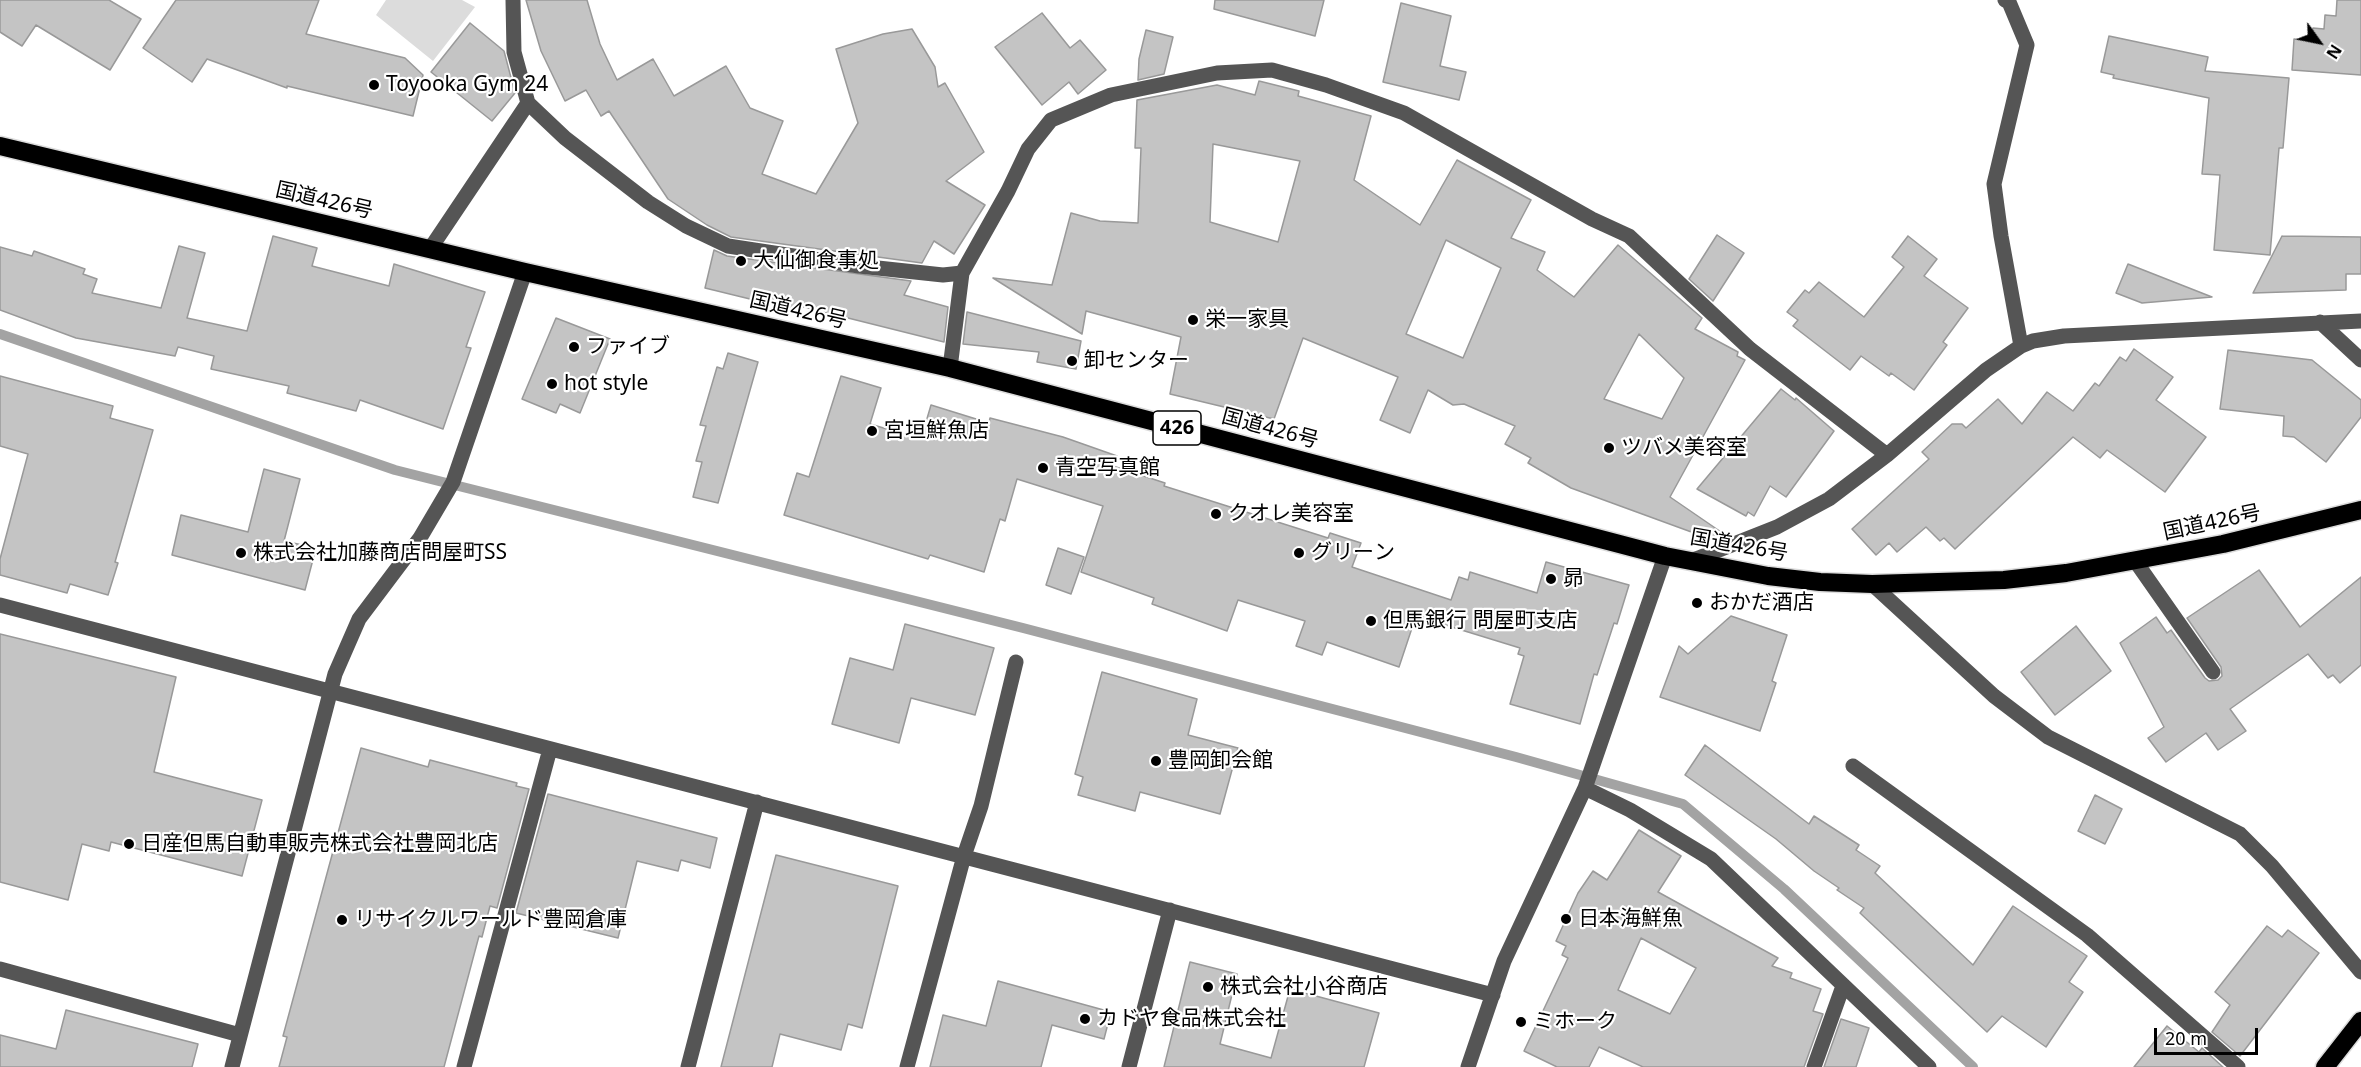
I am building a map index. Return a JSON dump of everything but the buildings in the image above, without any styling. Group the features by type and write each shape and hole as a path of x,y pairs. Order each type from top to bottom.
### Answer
{"highway":[{"name":"国道426号","path":"0,146 525,272 950,368 1665,556 1768,576 1820,582 1872,584 2004,580 2136,562 2284,531 2361,510"},
{"path":"2325,1067 2361,1021"}],"street":[{"path":"513,0 514,52 528,104 565,138 648,201 686,226 728,246 859,266 943,275 962,273"},
{"path":"2005,0 2009,2 2027,45 2020,86 1994,184 2021,346"},
{"path":"950,368 962,273 1008,191 1028,149 1051,120 1111,95 1217,74 1272,70 1404,113 1592,219 1629,236 1750,350 1887,455"},
{"path":"430,249 528,104"},
{"path":"232,1067 330,691 346,646 359,619 420,538 453,482 525,272"},
{"path":"1691,561 1804,514 1887,455 1964,387 2021,346 2064,336 2361,321"},
{"path":"2320,322 2361,360"},
{"path":"1468,1067 1504,961 1585,788 1665,556"},
{"path":"2136,562 2213,672"},
{"path":"1872,584 1994,696 2048,737 2240,834 2272,866 2361,972"},
{"path":"0,605 1492,994"},
{"path":"907,1067 964,856 981,806 1016,662"},
{"path":"464,1067 550,748"},
{"path":"1853,766 2088,935 2238,1067"},
{"path":"1585,788 1630,810 1711,859 1929,1067"},
{"path":"688,1067 757,802"},
{"path":"1129,1067 1170,910"},
{"path":"0,969 240,1035"},
{"path":"1814,1067 1843,986"}],"shaded area":[{"path":"386,0 462,0 475,7 433,61 376,15"}],"waterway":[{"path":"0,334 395,470 1023,628 1516,757 1683,804 1784,889 1973,1067"}],"place":[{"name":"Toyooka Gym 24","path":"374,85"},
{"name":"大仙御食事処","path":"741,261"},
{"name":"栄一家具","path":"1193,320"},
{"name":"ファイブ","path":"574,347"},
{"name":"卸センター","path":"1072,361"},
{"name":"hot style","path":"552,384"},
{"name":"宮垣鮮魚店","path":"872,431"},
{"name":"ツバメ美容室","path":"1609,448"},
{"name":"青空写真館","path":"1043,468"},
{"name":"クオレ美容室","path":"1216,514"},
{"name":"株式会社加藤商店問屋町SS","path":"241,553"},
{"name":"グリーン","path":"1299,553"},
{"name":"昴","path":"1551,579"},
{"name":"おかだ酒店","path":"1697,603"},
{"name":"但馬銀行 問屋町支店","path":"1371,621"},
{"name":"豊岡卸会館","path":"1156,761"},
{"name":"日産但馬自動車販売株式会社豊岡北店","path":"129,844"},
{"name":"日本海鮮魚","path":"1566,919"},
{"name":"リサイクルワールド豊岡倉庫","path":"342,920"},
{"name":"株式会社小谷商店","path":"1208,987"},
{"name":"カドヤ食品株式会社","path":"1085,1019"},
{"name":"ミホーク","path":"1521,1022"}]}
